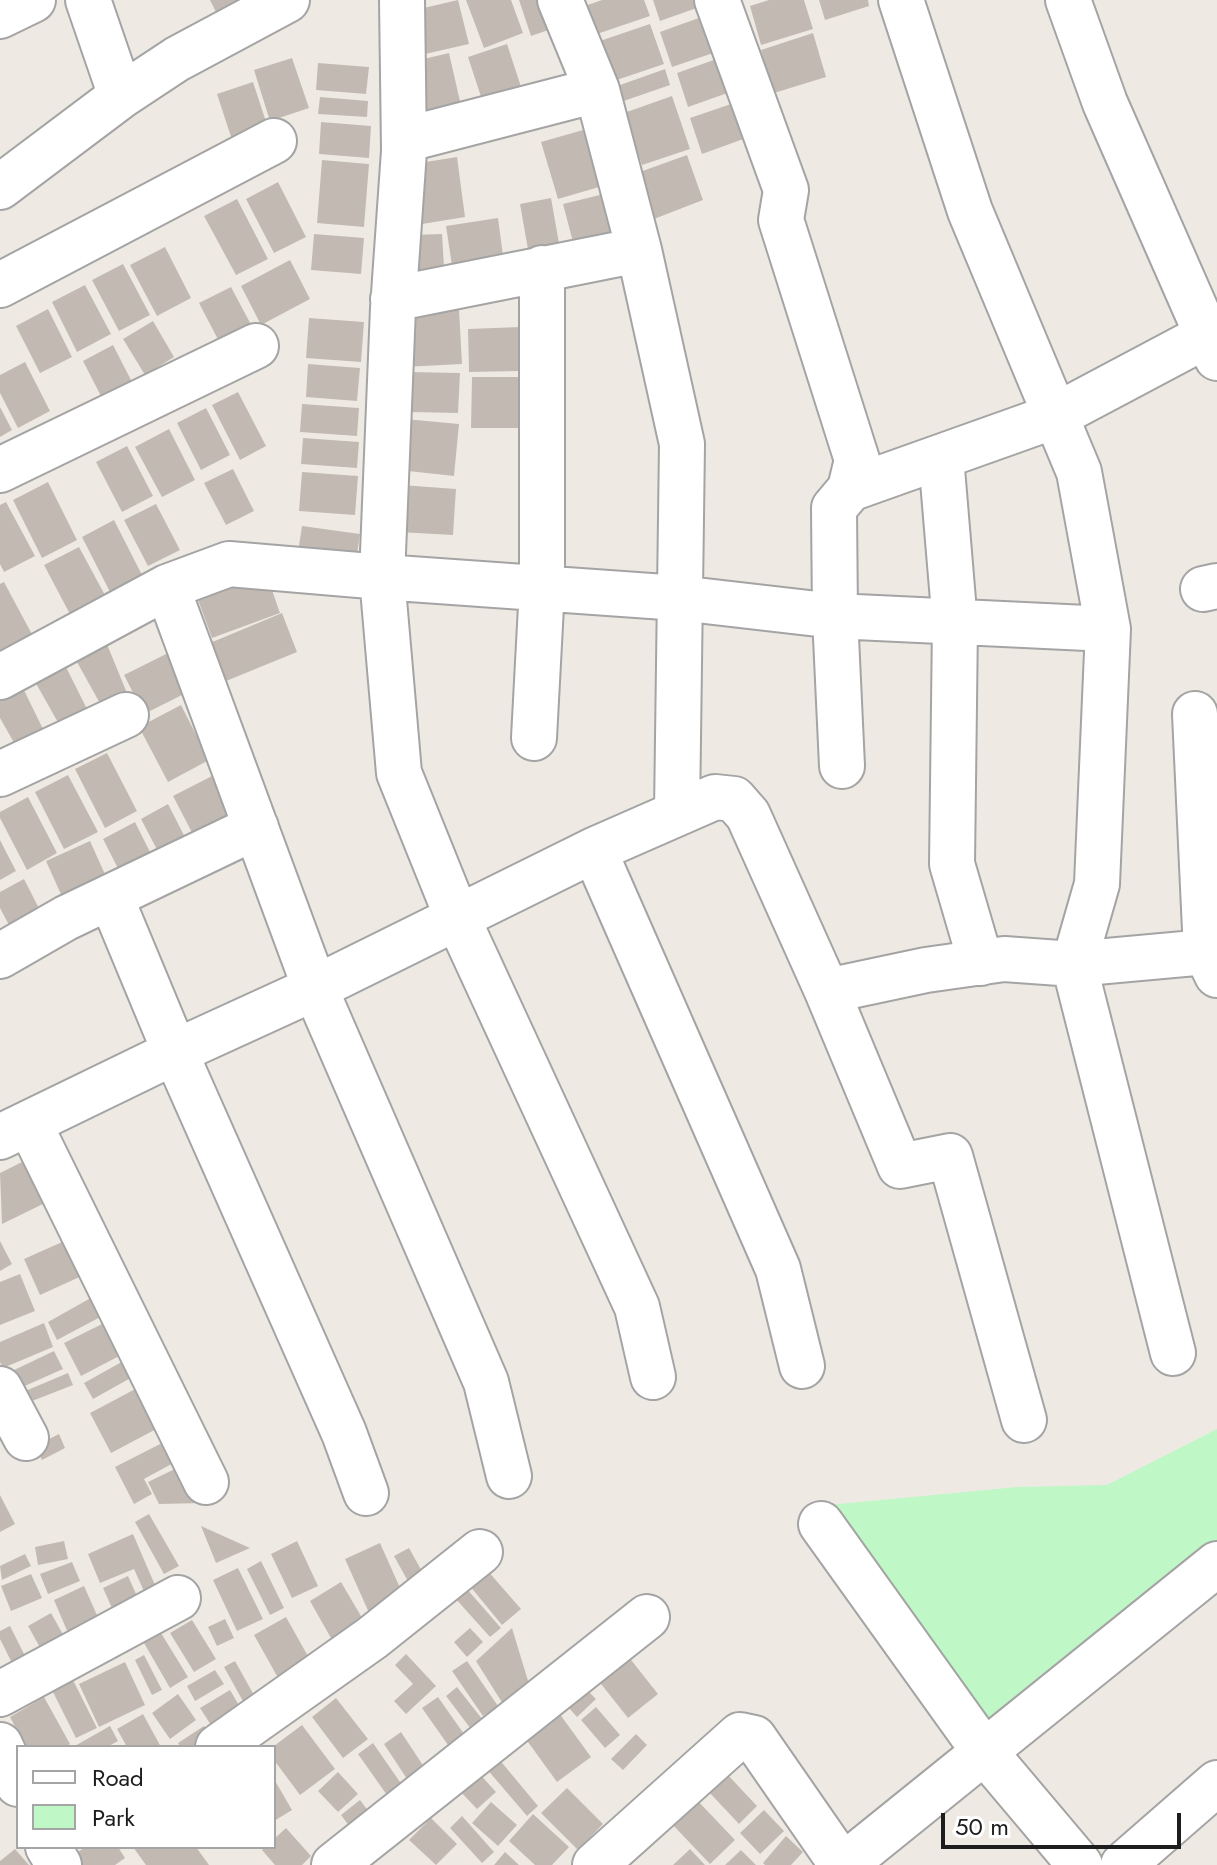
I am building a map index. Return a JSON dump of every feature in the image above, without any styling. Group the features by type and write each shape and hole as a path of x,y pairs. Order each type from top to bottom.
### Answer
{"street":[{"path":"0,16 33,0"},
{"path":"88,0 121,96"},
{"path":"0,187 121,96 177,59 287,0"},
{"path":"402,0 404,140 393,299 382,577 399,773 457,917 637,1307 653,1377"},
{"path":"560,0 597,90 639,250 682,444 677,812"},
{"path":"717,0 786,190 781,220 857,460 850,489 834,508 842,766"},
{"path":"901,0 970,211 1079,472 1108,629 1097,884 1074,964 1173,1353"},
{"path":"850,489 1055,416 1214,341 1105,103 1068,0"},
{"path":"404,140 597,90"},
{"path":"0,285 274,141"},
{"path":"393,299 639,250"},
{"path":"534,738 542,587 542,268"},
{"path":"0,470 256,346"},
{"path":"941,457 955,624 952,864 981,963"},
{"path":"0,677 167,587 229,564 679,598 835,616 1108,629"},
{"path":"167,587 315,988 486,1382 509,1476"},
{"path":"827,991 926,970 1004,959 1074,964 1213,958 1195,714"},
{"path":"0,774 126,715"},
{"path":"206,1482 15,1130 315,988 594,850 715,797 734,799 748,815 827,991 900,1166 950,1156 1024,1420"},
{"path":"0,956 66,918 256,827"},
{"path":"594,850 778,1269 802,1366"},
{"path":"111,898 175,1052 344,1433 366,1493"},
{"path":"0,1389 26,1438"},
{"path":"821,1524 983,1750 1080,1865"},
{"path":"221,1745 383,1630 480,1552"},
{"path":"595,1865 740,1735 754,1738 843,1865 1217,1564"},
{"path":"0,1694 178,1598"},
{"path":"334,1865 647,1617"},
{"path":"1123,1865 1217,1783"}],"green space":[{"path":"1217,1429 1217,1546 992,1725 828,1505 1017,1487 1107,1485"}],"building":[{"path":"210,0 255,0 224,28"},
{"path":"458,0 469,44 425,54 415,10"},
{"path":"466,0 511,0 523,33 484,48"},
{"path":"519,0 554,0 563,25 531,36"},
{"path":"602,0 644,0 650,16 591,36 582,7"},
{"path":"653,0 703,0 705,5 660,21"},
{"path":"769,0 804,0 813,29 761,45 750,6"},
{"path":"819,0 868,0 869,6 825,20"},
{"path":"707,15 719,51 672,67 660,32"},
{"path":"650,24 664,64 608,83 594,43"},
{"path":"813,33 826,77 774,93 761,50"},
{"path":"507,44 525,99 486,112 468,57"},
{"path":"449,53 462,110 428,118 415,61"},
{"path":"725,56 736,90 688,107 677,73"},
{"path":"292,58 309,108 270,121 254,70"},
{"path":"318,63 369,67 366,94 316,90"},
{"path":"665,69 670,85 615,104 609,89"},
{"path":"253,82 270,134 234,146 217,94"},
{"path":"672,96 690,149 642,165 624,113"},
{"path":"320,97 368,101 367,117 318,114"},
{"path":"737,102 749,137 702,154 690,118"},
{"path":"321,122 371,126 369,158 319,154"},
{"path":"583,130 599,187 558,199 541,142"},
{"path":"687,155 703,200 654,219 637,173"},
{"path":"457,157 465,217 416,225 407,165"},
{"path":"322,160 369,164 364,227 317,223"},
{"path":"278,182 306,237 274,253 246,199"},
{"path":"608,193 618,234 574,246 563,204"},
{"path":"551,198 560,249 529,255 520,204"},
{"path":"237,199 268,259 236,275 204,216"},
{"path":"498,218 505,271 454,279 446,226"},
{"path":"314,234 364,238 361,274 311,270"},
{"path":"442,234 445,283 413,285 411,235"},
{"path":"165,247 191,298 157,316 130,265"},
{"path":"290,260 310,299 261,325 241,286"},
{"path":"123,264 150,315 119,331 92,280"},
{"path":"85,285 111,334 77,352 52,302"},
{"path":"231,287 256,334 224,351 199,303"},
{"path":"48,309 72,357 40,373 16,326"},
{"path":"459,309 462,364 404,367 401,313"},
{"path":"309,318 364,322 361,362 306,358"},
{"path":"153,321 174,357 145,375 123,339"},
{"path":"521,327 521,371 469,372 468,329"},
{"path":"113,345 132,382 102,398 83,361"},
{"path":"25,362 50,411 18,428 0,393 0,375"},
{"path":"308,364 360,368 357,401 306,397"},
{"path":"408,372 460,373 458,413 407,412"},
{"path":"472,377 520,377 519,428 471,428"},
{"path":"238,392 266,446 240,460 212,405"},
{"path":"302,404 359,408 357,436 300,432"},
{"path":"0,407 12,430 0,437"},
{"path":"206,408 230,455 201,470 177,423"},
{"path":"405,419 459,424 454,476 399,470"},
{"path":"169,429 195,480 162,497 135,447"},
{"path":"303,438 359,442 357,468 301,464"},
{"path":"127,446 153,496 122,512 96,462"},
{"path":"233,469 254,511 226,525 204,483"},
{"path":"302,472 358,476 355,515 299,511"},
{"path":"48,482 77,540 42,558 13,500"},
{"path":"401,485 456,489 453,535 398,532"},
{"path":"6,502 35,556 4,572 0,564 0,505"},
{"path":"156,504 180,550 148,566 124,520"},
{"path":"114,520 142,575 110,592 82,537"},
{"path":"302,526 360,534 354,574 296,565"},
{"path":"79,547 106,597 71,616 44,565"},
{"path":"266,573 280,613 212,638 197,597"},
{"path":"4,582 34,638 0,655 0,584"},
{"path":"282,613 297,652 226,681 210,643"},
{"path":"104,637 127,693 102,707 72,653"},
{"path":"170,652 190,691 144,714 124,675"},
{"path":"60,655 88,711 60,726 29,671"},
{"path":"18,678 43,729 17,748 0,718 0,687"},
{"path":"181,705 209,760 168,782 139,727"},
{"path":"107,753 137,811 105,828 75,769"},
{"path":"68,775 98,832 64,849 35,792"},
{"path":"212,776 237,826 199,846 173,796"},
{"path":"28,797 57,853 27,870 0,818 0,812"},
{"path":"168,804 192,851 165,865 141,819"},
{"path":"135,822 159,870 127,886 103,839"},
{"path":"0,840 16,871 0,880"},
{"path":"90,841 113,892 69,912 46,861"},
{"path":"24,879 48,926 18,942 0,908 0,892"},
{"path":"26,1160 47,1202 2,1224 0,1173"},
{"path":"71,1238 86,1274 40,1295 24,1259"},
{"path":"0,1241 12,1264 0,1271"},
{"path":"20,1274 35,1311 0,1325 0,1282"},
{"path":"96,1295 106,1314 57,1340 48,1322"},
{"path":"108,1321 125,1353 81,1376 64,1343"},
{"path":"44,1323 53,1347 3,1368 0,1342"},
{"path":"54,1351 63,1369 18,1389 10,1372"},
{"path":"127,1359 136,1375 93,1399 84,1383"},
{"path":"68,1373 73,1385 27,1403 23,1392"},
{"path":"141,1386 162,1426 111,1453 90,1413"},
{"path":"59,1434 65,1448 42,1460 35,1446"},
{"path":"166,1441 177,1461 144,1479 152,1494 134,1504 115,1467"},
{"path":"185,1464 203,1503 159,1504 148,1482"},
{"path":"0,1495 15,1524 0,1532"},
{"path":"149,1514 179,1566 164,1574 135,1522"},
{"path":"201,1526 250,1548 216,1563"},
{"path":"133,1534 158,1592 147,1598 134,1569 100,1583 88,1554"},
{"path":"64,1541 68,1559 38,1565 35,1547"},
{"path":"297,1541 318,1586 292,1598 271,1554"},
{"path":"380,1543 405,1599 370,1615 345,1559"},
{"path":"409,1548 430,1586 415,1594 394,1556"},
{"path":"25,1554 31,1566 2,1580 0,1566"},
{"path":"261,1561 284,1608 270,1615 247,1569"},
{"path":"72,1562 80,1581 48,1594 40,1574"},
{"path":"238,1568 263,1619 237,1631 213,1580"},
{"path":"487,1570 521,1609 502,1625 469,1585"},
{"path":"31,1574 42,1598 11,1611 1,1586"},
{"path":"128,1576 141,1605 116,1617 103,1588"},
{"path":"341,1582 368,1628 336,1647 310,1601"},
{"path":"84,1586 105,1633 74,1647 54,1600"},
{"path":"466,1588 501,1628 490,1637 455,1598"},
{"path":"51,1613 70,1647 47,1660 28,1626"},
{"path":"286,1617 318,1674 286,1692 254,1635"},
{"path":"225,1619 234,1638 217,1646 208,1627"},
{"path":"192,1620 216,1659 194,1672 170,1633"},
{"path":"10,1626 31,1668 18,1675 0,1639 0,1631"},
{"path":"470,1628 483,1642 467,1657 454,1642"},
{"path":"512,1628 529,1684 503,1704 476,1661"},
{"path":"161,1633 188,1677 170,1688 144,1643"},
{"path":"624,1651 658,1694 628,1718 594,1675"},
{"path":"406,1654 436,1686 406,1714 394,1701 413,1684 395,1665"},
{"path":"144,1655 162,1690 152,1695 135,1660"},
{"path":"235,1661 260,1706 249,1712 224,1667"},
{"path":"467,1661 498,1706 483,1716 452,1671"},
{"path":"125,1662 145,1705 99,1727 79,1684"},
{"path":"215,1670 224,1684 195,1701 187,1686"},
{"path":"73,1680 97,1728 76,1738 52,1690"},
{"path":"457,1687 486,1724 474,1733 446,1696"},
{"path":"230,1690 247,1719 218,1736 200,1708"},
{"path":"587,1690 596,1699 577,1717 569,1708"},
{"path":"178,1694 196,1720 170,1739 152,1713"},
{"path":"44,1697 70,1744 25,1745 10,1717"},
{"path":"438,1697 464,1734 448,1745 422,1708"},
{"path":"336,1698 368,1739 343,1758 312,1717"},
{"path":"554,1706 591,1757 557,1782 520,1731"},
{"path":"596,1707 620,1735 605,1748 581,1720"},
{"path":"143,1714 160,1745 126,1745 117,1729"},
{"path":"302,1725 335,1769 300,1795 276,1763 275,1745"},
{"path":"110,1726 118,1741 111,1745 77,1745"},
{"path":"204,1726 212,1737 201,1745 178,1743"},
{"path":"401,1732 434,1782 417,1794 384,1744"},
{"path":"636,1734 647,1745 623,1770 611,1759"},
{"path":"373,1743 409,1795 394,1805 358,1754"},
{"path":"498,1758 538,1806 527,1816 486,1768"},
{"path":"477,1771 496,1792 477,1809 458,1789"},
{"path":"338,1772 358,1794 338,1812 318,1791"},
{"path":"726,1773 757,1806 739,1824 708,1791"},
{"path":"276,1782 292,1810 276,1820"},
{"path":"567,1788 603,1824 578,1850 541,1813"},
{"path":"696,1799 735,1840 710,1864 671,1823"},
{"path":"360,1800 375,1820 356,1835 341,1815"},
{"path":"491,1802 517,1825 498,1846 472,1823"},
{"path":"764,1810 784,1831 760,1854 740,1833"},
{"path":"533,1814 569,1847 552,1865 535,1865 509,1841"},
{"path":"462,1816 494,1852 482,1863 450,1828"},
{"path":"431,1818 457,1844 436,1865 409,1840"},
{"path":"286,1828 311,1856 302,1865 275,1865 262,1850 276,1849 276,1837"},
{"path":"786,1836 803,1852 791,1865 765,1865 763,1863"},
{"path":"15,1849 29,1865 0,1865 0,1861"},
{"path":"83,1849 119,1849 125,1858 115,1865 74,1865 69,1857"},
{"path":"134,1849 197,1849 209,1865 146,1865"},
{"path":"690,1849 705,1865 673,1865"},
{"path":"741,1850 756,1865 725,1865"},
{"path":"505,1852 519,1865 494,1865"}]}
